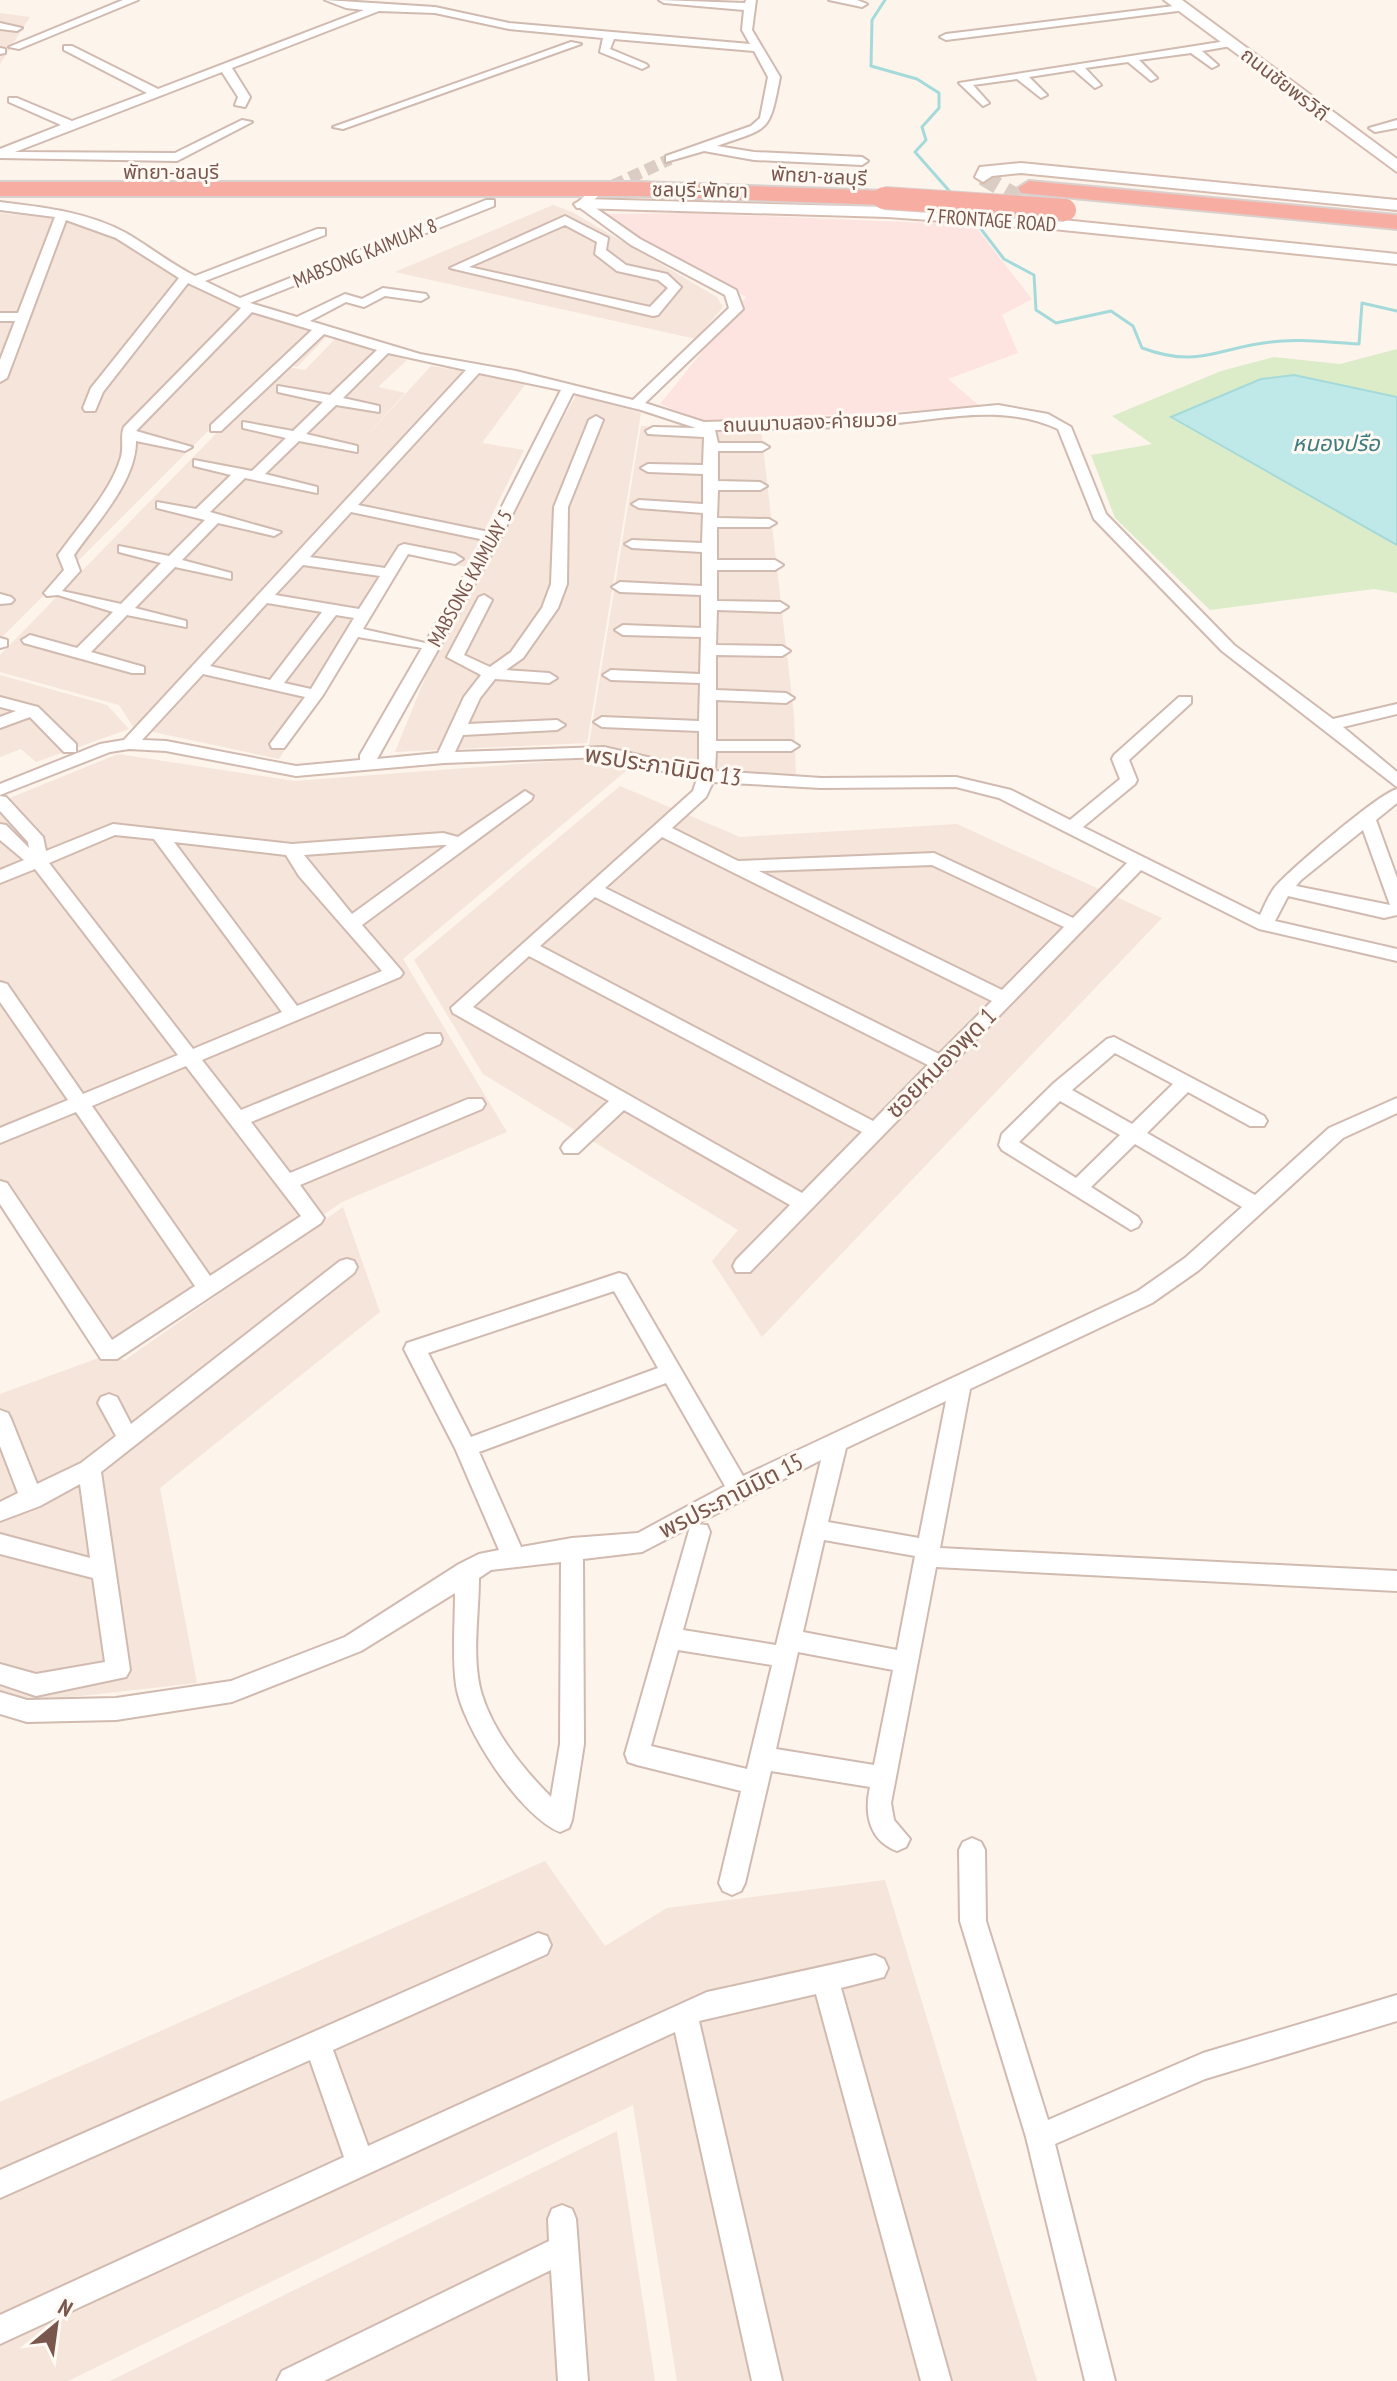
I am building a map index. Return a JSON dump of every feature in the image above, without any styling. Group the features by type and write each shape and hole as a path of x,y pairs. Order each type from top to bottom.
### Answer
{"highway":[{"name":"พัทยา-ชลบุรี","path":"0,169 651,172 883,188 1029,188 1348,217 1396,211"},
{"name":"ชลบุรี-พัทยา","path":"0,189 883,188 1057,217 1397,241"}],"street":[{"path":"15,47 133,0"},
{"path":"330,0 350,6 435,10 575,44 603,47 615,57 642,66"},
{"path":"664,0 750,4 747,30 774,77 766,119 755,128 670,159"},
{"path":"834,0 862,4"},
{"path":"946,37 1186,3"},
{"name":"ถนนชัยพรวิถี","path":"1186,3 1397,167"},
{"name":"ถนนชัยพรวิถี","path":"1186,3 1326,92"},
{"path":"0,154 384,6"},
{"path":"0,26 17,28"},
{"path":"509,26 756,48"},
{"path":"603,47 610,35"},
{"path":"983,103 965,83 1193,49 1231,38"},
{"name":"ถนนชัยพรวิถี","path":"1231,38 1397,157"},
{"path":"339,127 575,44"},
{"path":"68,48 157,93"},
{"path":"1193,49 1212,65"},
{"path":"1131,59 1151,78"},
{"path":"225,67 244,97 241,105"},
{"path":"1077,67 1095,85"},
{"path":"1020,75 1041,95"},
{"path":"13,100 70,125"},
{"path":"0,154 177,157 246,122"},
{"path":"1369,124 1397,124"},
{"path":"1369,124 1397,144"},
{"path":"754,156 755,128"},
{"path":"707,148 754,156 862,161"},
{"name":"7 FRONTAGE ROAD","path":"983,177 986,171 1021,168 1396,211"},
{"path":"588,199 677,266 731,293 736,309 636,404"},
{"name":"7 FRONTAGE ROAD","path":"588,199 1031,222 1057,217 1397,259"},
{"name":"MABSONG KAIMUAY 8","path":"244,305 490,203"},
{"name":"ถนนมาบสอง-ค่ายมวย","path":"0,206 62,215 120,235 190,279 244,305 298,322 385,349 636,404 703,426 874,421 998,409 1043,417 1064,427 1099,516 1228,648 1376,760 1397,782"},
{"path":"0,378 5,353 23,317 62,215"},
{"path":"662,277 675,287 653,312 456,268 565,220 604,241 599,251 622,268 662,277 677,266"},
{"path":"90,408 96,391 190,279 321,232"},
{"path":"298,322 345,298 364,303 383,292 421,297"},
{"path":"180,624 59,594 72,571 66,555 119,478 129,455 127,435 244,305"},
{"path":"0,317 23,317"},
{"path":"216,428 321,329"},
{"path":"199,514 296,436 385,349"},
{"path":"129,744 476,368"},
{"path":"283,389 374,409"},
{"name":"MABSONG KAIMUAY 5","path":"369,765 368,755 495,535 568,389"},
{"path":"444,758 472,697 491,674 517,655 550,608 559,584 561,507 596,420"},
{"path":"248,425 352,449"},
{"path":"653,431 711,433 707,776 700,793 460,1008 803,1203"},
{"path":"127,435 185,447"},
{"path":"710,447 762,447"},
{"path":"199,463 312,490"},
{"path":"648,468 760,486"},
{"path":"639,504 769,523"},
{"path":"162,505 274,532"},
{"path":"349,507 486,536"},
{"path":"80,654 215,518"},
{"path":"632,544 775,565"},
{"path":"124,549 226,576"},
{"path":"278,744 315,695 404,549 455,559"},
{"path":"300,560 388,573"},
{"path":"620,587 780,607"},
{"path":"264,598 365,615"},
{"path":"484,600 455,657 491,674 549,678"},
{"path":"273,686 333,608"},
{"path":"623,630 782,651"},
{"path":"355,632 418,644"},
{"path":"30,640 138,670"},
{"path":"199,668 315,695"},
{"path":"611,675 786,698"},
{"path":"1072,827 1129,780 1120,759 1185,700"},
{"path":"0,702 32,710 70,748"},
{"path":"1329,725 1397,709"},
{"path":"0,723 32,710"},
{"path":"602,722 707,726"},
{"path":"457,730 557,725"},
{"name":"พรประภานิมิต 13","path":"0,790 106,748 129,744 166,746 296,771 444,758 604,752 707,776 821,783 956,782 1005,794 1265,925 1397,955"},
{"path":"707,746 791,746"},
{"path":"1265,925 1283,889 1366,816 1397,794"},
{"path":"351,924 525,796"},
{"path":"0,801 37,841 38,861"},
{"path":"1366,816 1397,902"},
{"path":"0,829 18,849 38,861 314,1218 109,1353 0,1188"},
{"path":"0,877 113,829 292,850 443,839 463,843"},
{"path":"660,829 1004,999"},
{"path":"158,832 293,1013"},
{"path":"0,1136 394,973 305,872 292,850"},
{"path":"736,866 934,859 1076,926"},
{"name":"ซอยหนองพุด 1","path":"743,1266 1140,860"},
{"path":"593,889 941,1063"},
{"path":"1283,889 1384,912 1397,909"},
{"path":"527,947 875,1130"},
{"path":"0,988 209,1290"},
{"path":"239,1119 433,1039"},
{"path":"1131,1222 1010,1147 1008,1141 1111,1044 1121,1046 1257,1121"},
{"path":"1078,1188 1187,1082"},
{"path":"1061,1088 1064,1094 1255,1205"},
{"path":"571,1148 623,1099"},
{"path":"287,1182 475,1104"},
{"name":"พรประภานิมิต 15","path":"0,1703 27,1711 116,1709 232,1691 353,1644 487,1561 513,1555 642,1542 836,1442 1145,1297 1192,1264 1336,1133 1397,1105"},
{"path":"0,1512 89,1469 347,1267"},
{"path":"513,1555 466,1448 415,1349 619,1281 740,1491"},
{"path":"466,1448 671,1372"},
{"path":"897,1839 885,1830 880,1820 884,1778 960,1383"},
{"path":"109,1403 128,1438"},
{"path":"0,1419 32,1499"},
{"path":"732,1883 836,1442"},
{"path":"0,1674 36,1685 118,1670 89,1469"},
{"path":"815,1529 927,1553 1397,1581"},
{"path":"699,1532 637,1754 756,1783"},
{"path":"0,1544 104,1571"},
{"path":"467,1571 469,1693 486,1728 544,1810 560,1820 572,1744 572,1548"},
{"path":"669,1638 906,1662"},
{"path":"762,1758 884,1778"},
{"path":"972,1850 973,1921 1040,2137 1100,2381"},
{"path":"0,2184 538,1945"},
{"path":"0,2330 684,2014 707,2005 875,1968"},
{"path":"825,1979 936,2381"},
{"path":"1040,2137 1203,2066 1397,2008"},
{"path":"684,2014 767,2381"},
{"path":"317,2043 360,2162"},
{"path":"562,2219 573,2381"},
{"path":"292,2381 564,2249"}],"shaded area":[{"path":"0,13 30,17 0,64"},
{"path":"553,205 572,212 717,297 723,307 696,339 395,272"},
{"path":"0,213 51,218 99,231 120,240 183,281 243,309 328,335 297,367 276,363 0,639"},
{"path":"688,213 974,225 1032,299 1002,315 1018,353 948,379 981,407 704,422 660,404 746,297 653,246 607,214"},
{"path":"335,339 407,360 378,387 405,393 352,452 431,366 527,382 482,443 524,450 466,567 408,555 279,759 134,728 119,705 0,672 0,655 282,366 305,370"},
{"path":"576,395 641,413 587,743 395,752 436,651"},
{"path":"641,426 761,430 794,716 796,778 668,765 613,748 589,745"},
{"path":"0,675 107,705 129,729 36,762 21,749 0,757"},
{"path":"118,754 294,781 585,759 627,770 403,959 507,1132 342,1202 119,1356 96,1354 0,1204 0,802"},
{"path":"620,786 740,837 957,824 1162,918 762,1337 712,1261 738,1230 483,1074 414,960"},
{"path":"343,1207 380,1312 160,1488 197,1683 35,1701 0,1690 0,1394 104,1356 125,1360"},
{"path":"545,1861 605,1946 667,1908 885,1880 1037,2381 677,2381 633,2105 68,2381 0,2381 0,2102"},
{"path":"617,2131 655,2381 110,2381"}],"green space":[{"path":"1397,349 1397,593 1374,589 1210,610 1115,518 1091,455 1152,444 1112,416 1221,371 1274,357 1340,364"}],"water":[{"name":"หนองปรือ","path":"1294,375 1397,397 1397,545 1171,417 1261,379"}],"waterway":[{"path":"885,0 872,20 871,66 917,79 939,93 939,108 922,127 926,140 915,152 952,194"},
{"path":"974,220 1004,259 1034,275 1036,310 1056,323 1111,311 1133,326 1142,348 1162,354 1194,357 1282,341 1359,344 1362,303 1397,311"}],"tunnel":[{"path":"597,193 670,159"},
{"path":"983,177 1047,215"}]}
